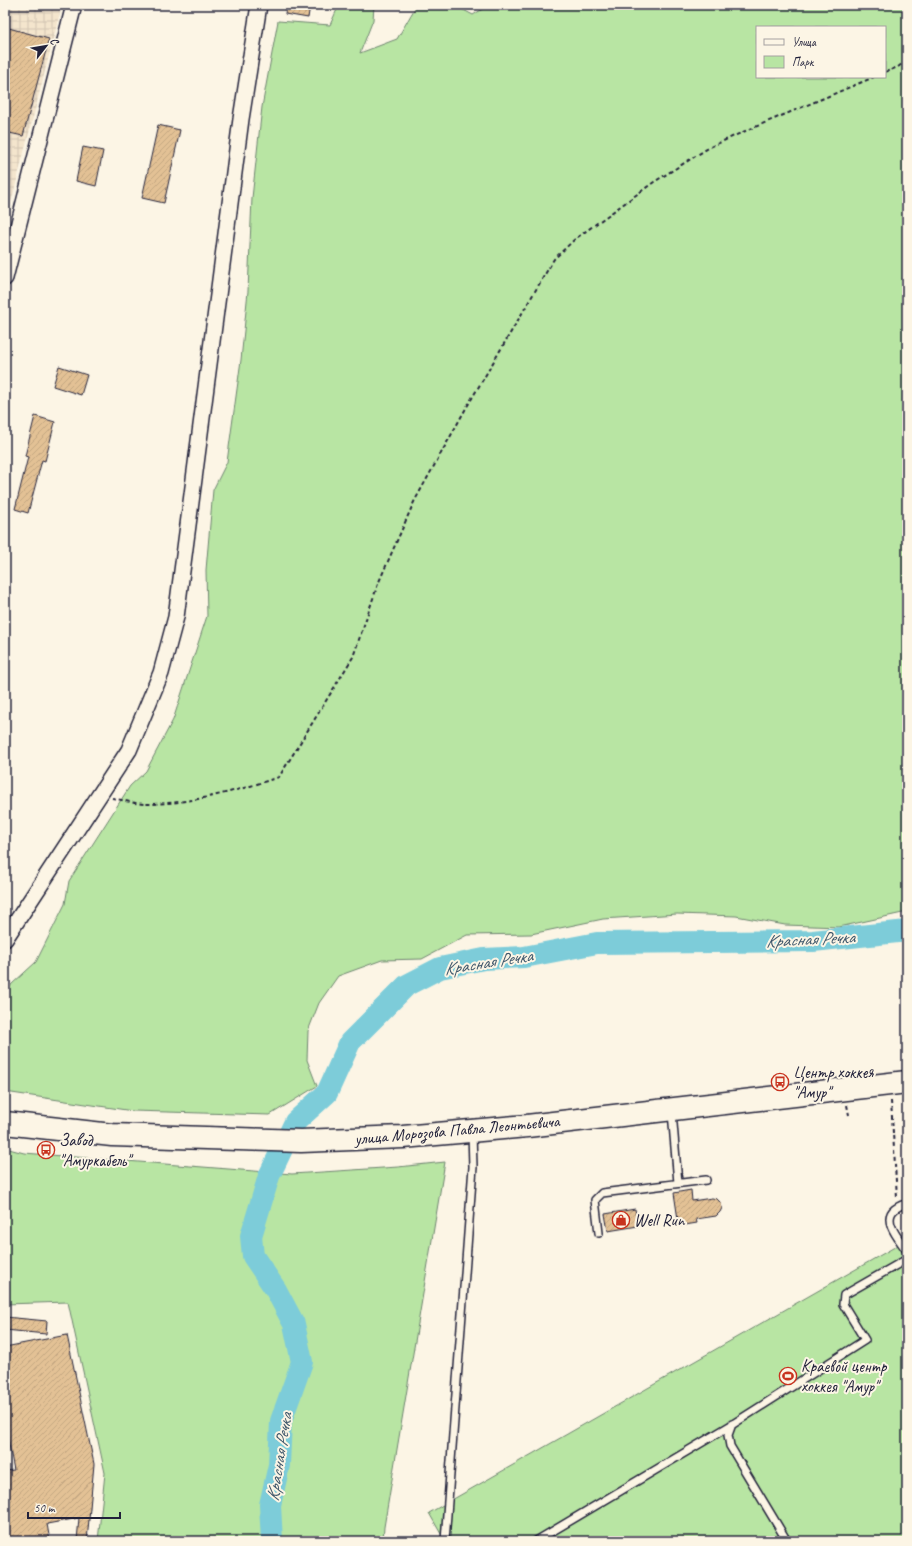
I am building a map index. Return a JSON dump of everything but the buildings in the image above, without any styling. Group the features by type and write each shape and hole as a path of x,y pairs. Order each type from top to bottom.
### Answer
{"main road":[{"name":"улица Морозова Павла Леонтьевича","path":"5,1123 112,1135 301,1141 403,1136 472,1130 672,1110 898,1083"}],"street":[{"path":"5,278 74,5"},
{"path":"5,939 129,750 161,673 176,617 241,119 259,5"}],"lane":[{"path":"672,1110 678,1184"},
{"path":"445,1541 472,1175 472,1130"},
{"path":"599,1233 595,1200 602,1193 706,1180"},
{"path":"907,1204 896,1208 890,1216 890,1223 907,1251"},
{"path":"536,1541 732,1424 864,1340 843,1304 844,1295 907,1259"},
{"path":"732,1424 728,1435 730,1446 787,1541"}],"path":[{"path":"886,72 907,60"},
{"path":"99,796 145,804 197,800 243,789 279,777 353,657 378,584 414,502 465,410 554,259 575,239 654,182 710,147 872,78"},
{"path":"896,1208 898,1191 898,1083"}],"shaded area":[{"path":"5,5 62,5 5,226"}],"green space":[{"path":"339,5 374,5 373,20 360,53 397,39 415,8 427,5 454,5 473,15 489,5 907,5 907,912 839,927 785,925 736,916 677,914 603,919 531,934 467,935 422,959 382,960 338,976 319,1003 308,1031 307,1060 317,1086 270,1115 133,1111 5,1092 5,993 12,984 36,962 65,904 69,881 130,786 146,771 173,720 207,616 206,570 213,490 227,462 241,360 248,291 252,198 262,107 278,21 330,25"},
{"path":"5,1148 24,1153 292,1174 398,1167 445,1162 384,1527 383,1541 98,1541 105,1473 68,1302 5,1304"},
{"name":"Краевой центр хоккея \"Амур\"","path":"907,1240 907,1541 445,1541 429,1513"}],"waterway":[{"name":"Красная Речка","path":"272,1541 270,1505 279,1465 281,1421 302,1362 294,1324 276,1290 253,1256 251,1236 269,1176 295,1122 327,1093 350,1042 407,985 440,968 484,959 524,957 597,943 813,941 907,931"}],"place":[{"name":"Центр хоккея \"Амур\"","path":"780,1082"},
{"name":"Завод \"Амуркабель\"","path":"46,1150"},
{"name":"Well Run","path":"621,1220"},
{"name":"Краевой центр хоккея \"Амур\"","path":"788,1376"}]}
